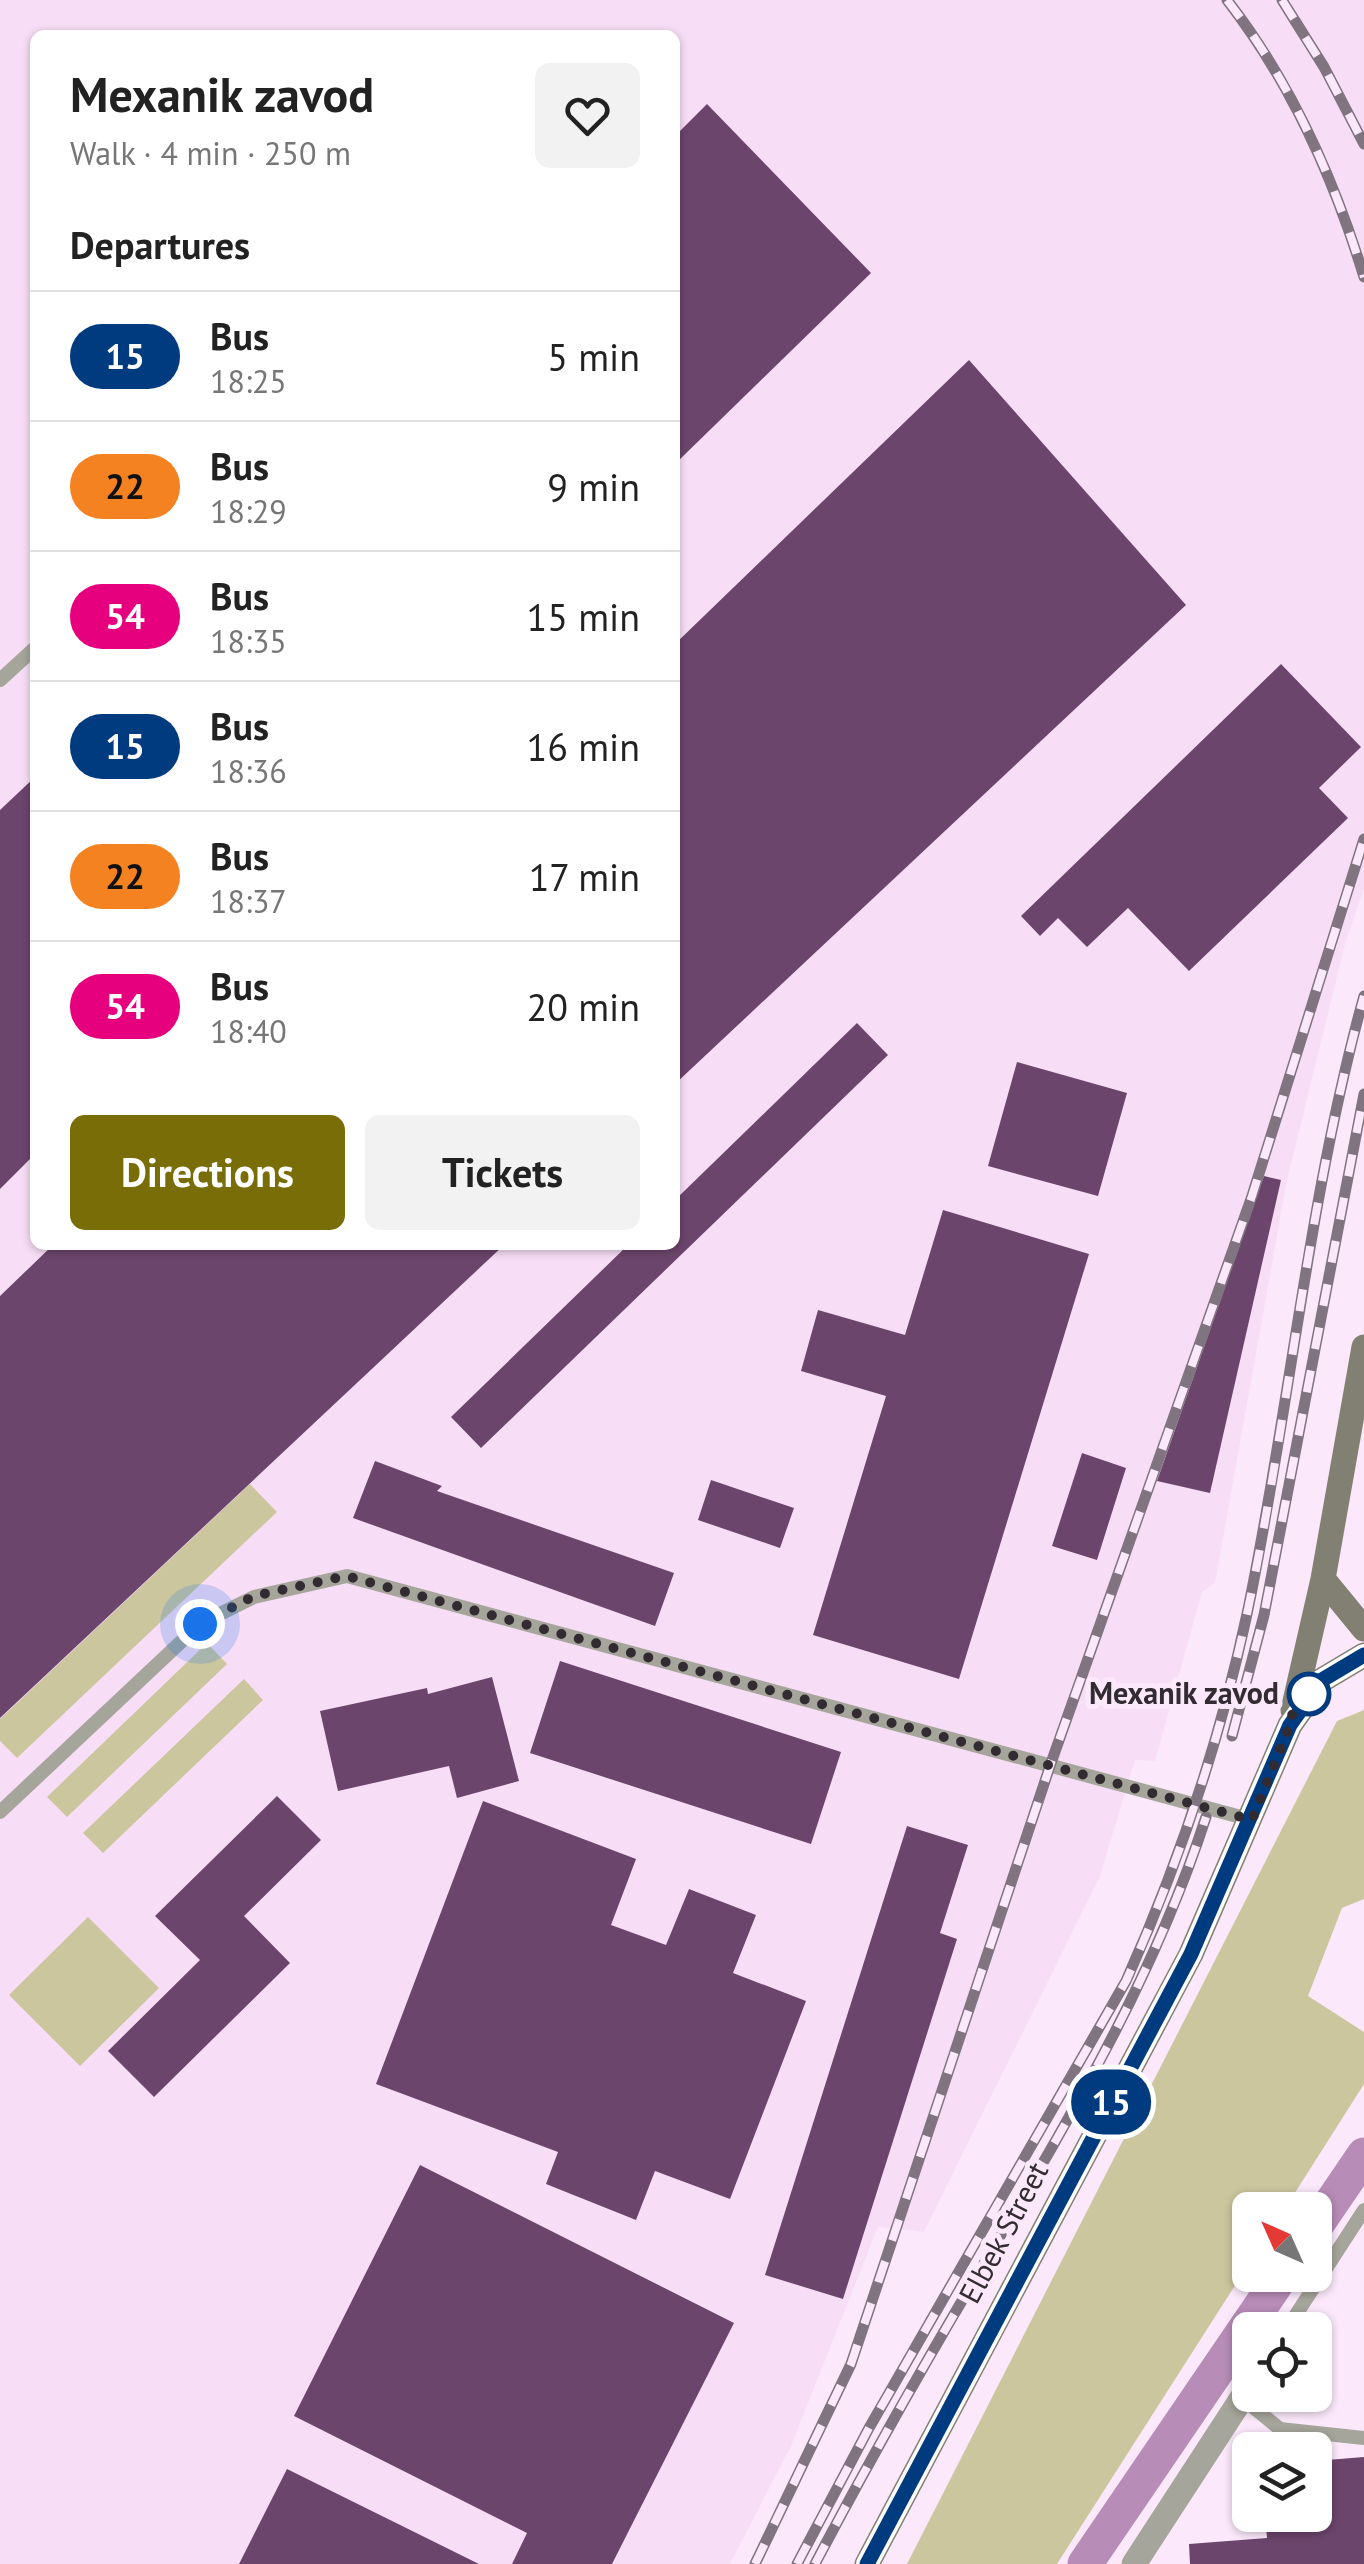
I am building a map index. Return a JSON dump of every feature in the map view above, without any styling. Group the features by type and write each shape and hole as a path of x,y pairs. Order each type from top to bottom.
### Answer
{"main road":[{"path":"1290,1725 1323,1578 1364,1347"},
{"path":"1323,1578 1364,1629"},
{"name":"Elbek Street","path":"867,2564 1191,1954 1290,1725 1309,1694 1336,1669 1364,1655"}],"street":[{"path":"1134,2564 1233,2412"}],"lane":[{"path":"0,680 30,653"},
{"path":"0,1812 200,1624 254,1596 346,1576 1252,1820"},
{"path":"1298,2312 1364,2210"},
{"path":"1264,2412 1280,2429 1364,2438"}],"shaded area":[{"path":"0,0 1364,0 1364,888 1345,944 1287,1180 1215,1583 1202,1592 1155,1761 1135,1760 1100,1876 924,2232 878,2227 791,2446 730,2564 0,2564"},
{"path":"250,1484 277,1512 17,1758 0,1741 0,1719"},
{"path":"207,1643 227,1664 67,1817 47,1797"},
{"path":"244,1679 263,1700 103,1853 83,1833"},
{"path":"1364,1710 1364,1899 1342,1908 1308,1996 1364,2032 1364,2084 1295,2192 1232,2192 1232,2290 1057,2564 907,2564 1337,1721"},
{"path":"88,1917 159,1988 80,2066 9,1995"}],"building":[{"path":"707,104 871,273 680,459 680,131"},
{"path":"969,360 1186,605 680,1079 680,639"},
{"path":"1281,664 1361,747 1319,788 1348,818 1189,971 1128,908 1087,947 1058,918 1040,936 1021,916"},
{"path":"30,782 30,1159 0,1189 0,810"},
{"path":"857,1023 888,1055 481,1448 451,1417 623,1250 680,1250 680,1195"},
{"path":"1017,1062 1127,1093 1098,1196 988,1166"},
{"path":"1264,1176 1281,1180 1210,1493 1157,1481"},
{"path":"943,1210 1089,1254 959,1679 813,1635 886,1396 801,1371 818,1310 905,1335"},
{"path":"48,1250 499,1250 0,1718 0,1296"},
{"path":"1082,1453 1126,1468 1097,1560 1052,1546"},
{"path":"375,1461 442,1486 437,1491 674,1573 655,1626 353,1518"},
{"path":"711,1480 794,1508 780,1548 698,1520"},
{"path":"560,1661 841,1752 811,1844 530,1753"},
{"path":"492,1677 519,1781 457,1798 449,1766 338,1791 320,1711 427,1688 428,1694"},
{"path":"277,1796 321,1840 244,1916 290,1963 154,2097 108,2051 200,1960 155,1916"},
{"path":"483,1801 636,1859 611,1925 666,1945 689,1889 756,1915 733,1973 806,2001 730,2199 655,2171 636,2220 546,2184 558,2152 376,2084"},
{"path":"907,1826 968,1845 940,1933 957,1939 843,2299 765,2275"},
{"path":"420,2165 734,2323 612,2564 512,2564 527,2533 294,2416"},
{"path":"1364,2457 1364,2564 1190,2564 1189,2544 1267,2538 1266,2532 1332,2532 1332,2460"},
{"path":"287,2469 479,2564 239,2564"}],"waterway":[{"path":"1332,2202 1364,2155"},
{"path":"1085,2564 1270,2292"}],"railway":[{"path":"1227,0 1271,64 1308,132 1364,277"},
{"path":"1282,0 1324,67 1364,144"},
{"path":"755,2564 851,2364 1051,1763 1252,1196 1364,839"},
{"path":"797,2564 869,2428 1126,1981 1180,1846 1211,1754 1247,1614 1328,1149 1364,996"},
{"path":"1232,1736 1264,1615 1364,1094"},
{"path":"815,2564 1105,2050 1160,1936 1206,1817"}],"bus line":[{"name":"15","path":"867,2564 1191,1954 1290,1725 1322,1680 1364,1655"}],"place":[{"name":"Mexanik zavod","path":"1309,1694"}],"route":[{"path":"200,1624 254,1596 346,1576 407,1589 1252,1820 1290,1725 1298,1688 1309,1694"}]}
